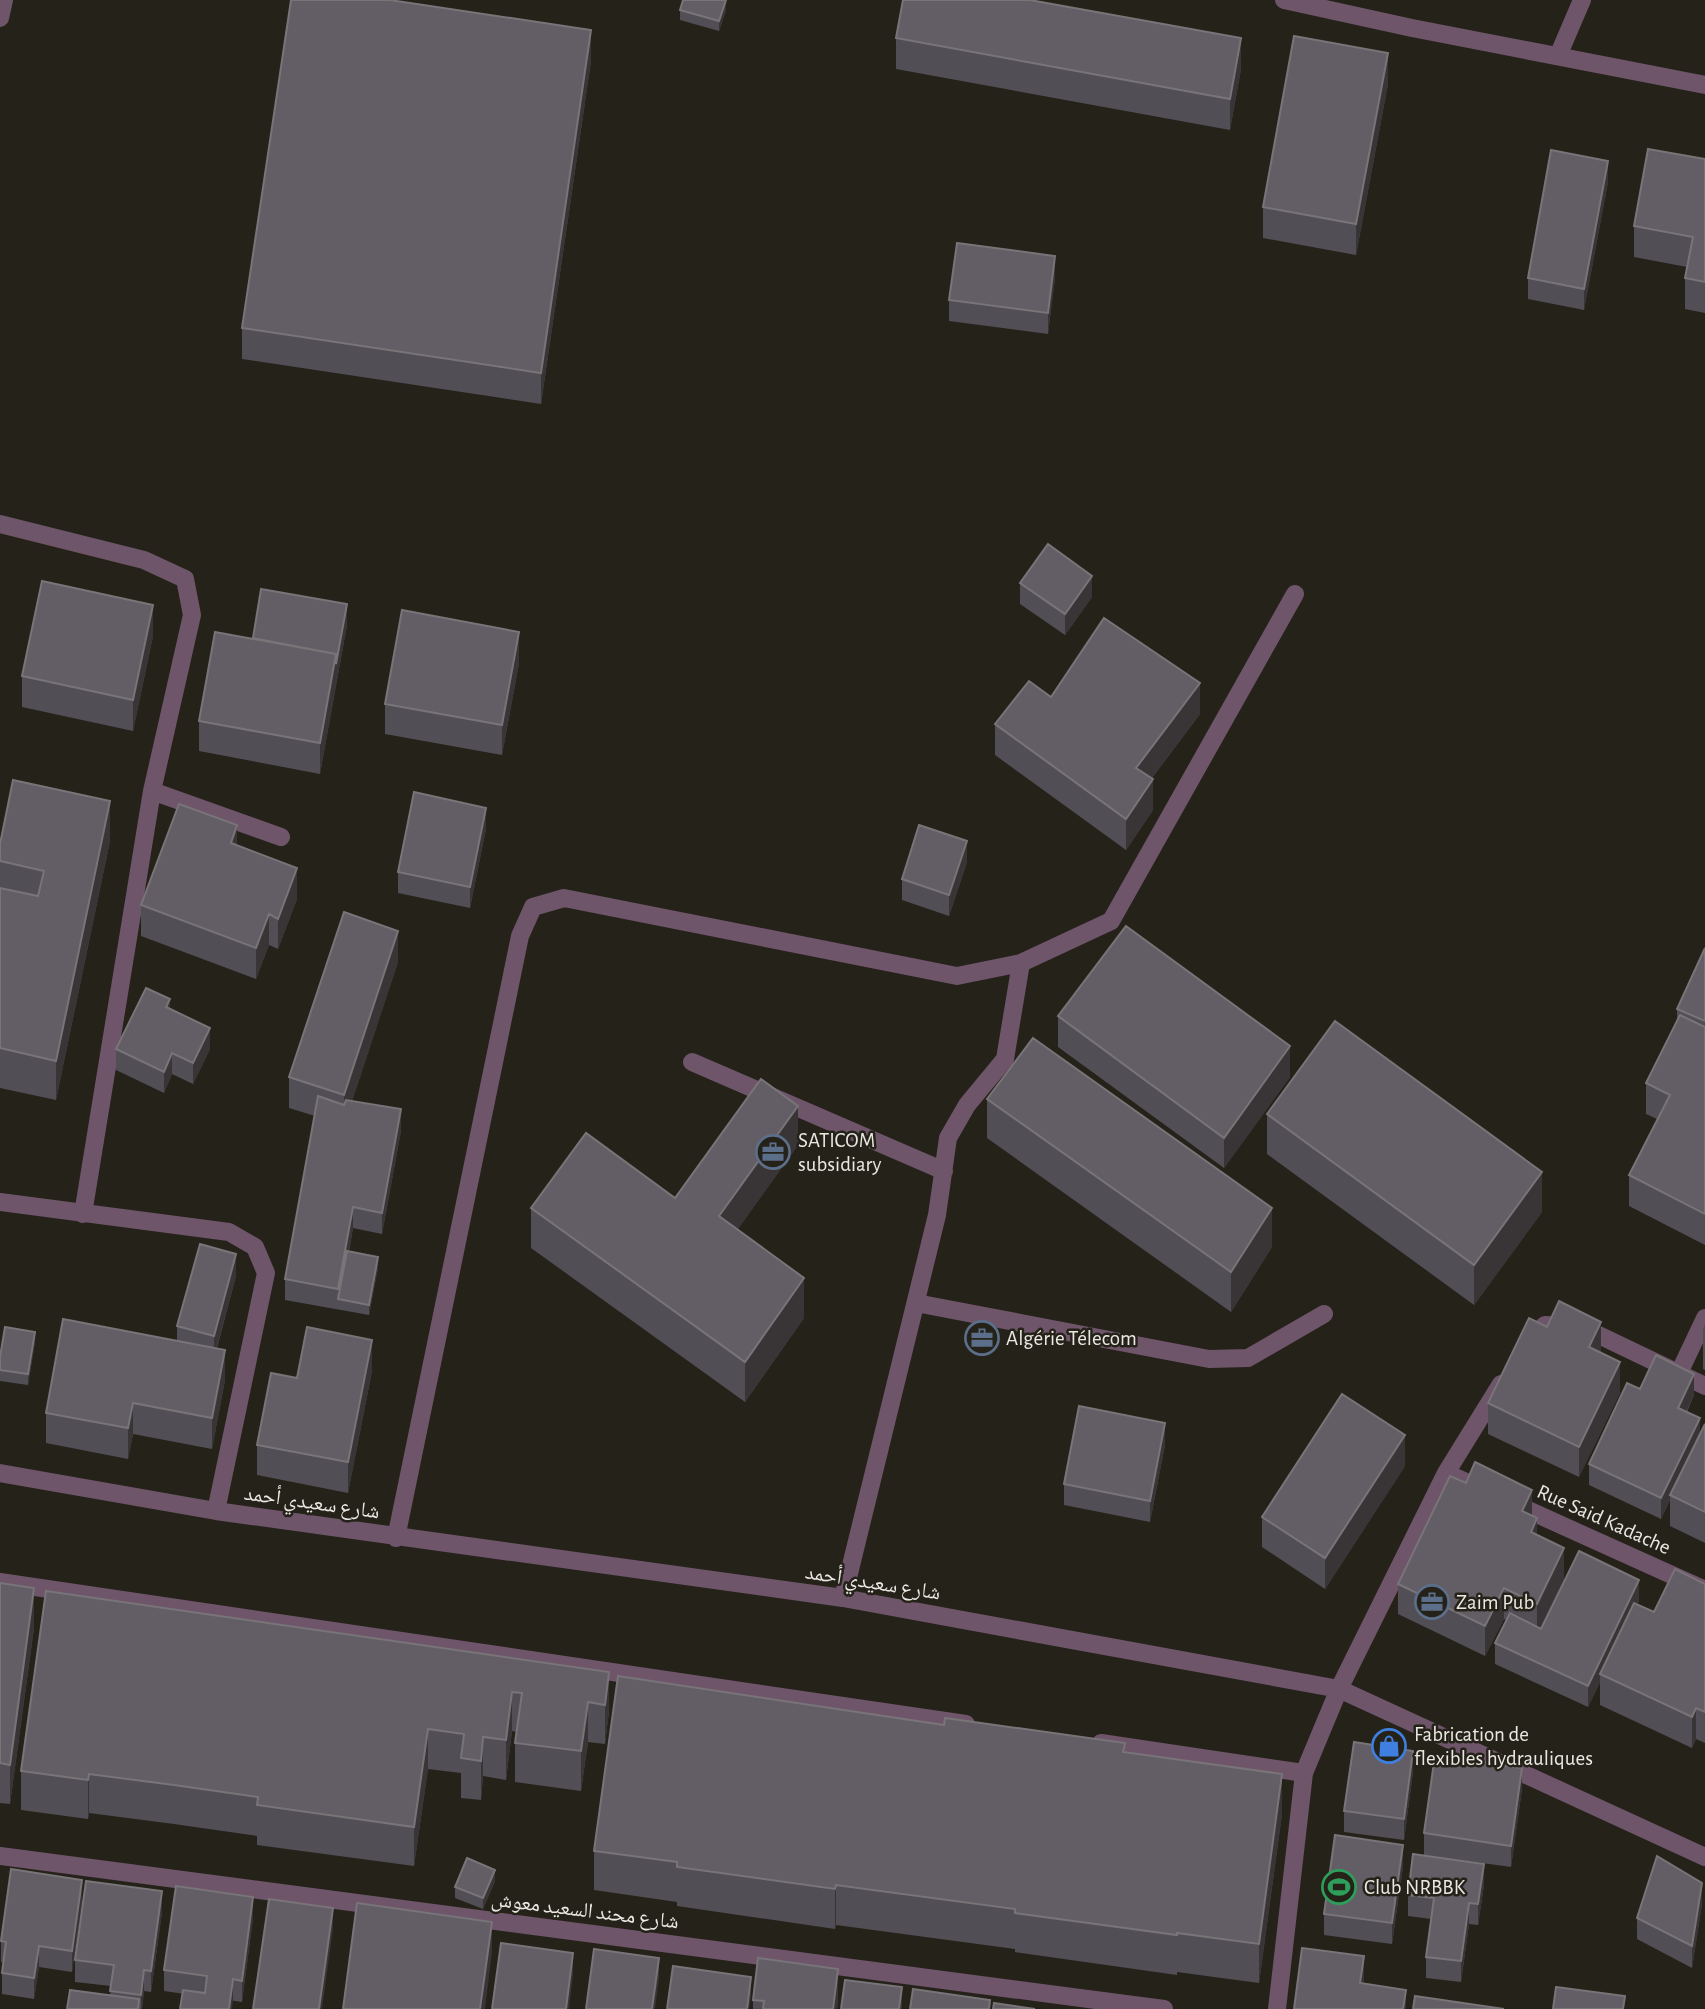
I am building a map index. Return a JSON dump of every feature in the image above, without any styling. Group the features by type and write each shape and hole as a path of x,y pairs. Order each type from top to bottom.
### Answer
{"street":[{"path":"0,18 4,0"},
{"path":"1284,0 1412,28 1705,85"},
{"path":"1558,56 1582,0"},
{"path":"0,524 144,560 186,579 192,615 152,791 83,1214"},
{"path":"396,1538 520,936 533,906 564,898 957,976 1021,963 1111,920 1295,594"},
{"path":"152,791 281,837"},
{"path":"843,1598 937,1215 948,1138 968,1105 1004,1059 1021,963"},
{"path":"692,1062 944,1171"},
{"path":"0,1202 229,1232 254,1247 266,1273 216,1511"},
{"path":"916,1303 1209,1360 1248,1357 1324,1314"},
{"path":"1679,1373 1705,1318"},
{"path":"1277,2009 1304,1773 1339,1689 1446,1473 1524,1347 1545,1325 1582,1327 1705,1386"},
{"name":"شارع سعيدي أحمد","path":"0,1473 216,1511 396,1538 843,1598 1339,1689 1705,1857"},
{"name":"Rue Said Kadache","path":"1446,1473 1705,1590"},
{"path":"0,1582 988,1727"},
{"path":"1084,1741 1304,1773"},
{"name":"شارع محند السعيد معوش","path":"0,1856 1164,2009"}],"building":[{"path":"291,0 390,0 591,30 541,373 242,328"},
{"path":"683,0 726,0 719,21 680,10"},
{"path":"903,0 1030,0 1241,38 1230,99 896,38"},
{"path":"1294,36 1388,53 1356,224 1263,207"},
{"path":"1648,149 1705,159 1705,282 1685,278 1693,237 1634,226"},
{"path":"1551,150 1608,161 1584,289 1528,278"},
{"path":"957,243 1055,256 1048,313 949,300"},
{"path":"1048,544 1092,576 1065,614 1020,583"},
{"path":"42,581 153,605 133,700 22,676"},
{"path":"261,589 347,604 336,664 336,654 253,638"},
{"path":"402,610 519,632 502,725 385,704"},
{"path":"1104,618 1200,683 1136,768 1153,779 1126,819 995,724 1029,681 1051,697"},
{"path":"215,632 336,654 320,743 199,721"},
{"path":"13,780 110,801 56,1061 0,1048 0,888 38,896 44,871 0,861 0,844"},
{"path":"414,792 486,808 470,887 398,872"},
{"path":"179,804 237,825 231,843 297,868 278,919 269,914 256,948 141,905"},
{"path":"919,825 967,841 949,895 902,879"},
{"path":"344,912 398,931 344,1095 289,1077"},
{"path":"1126,926 1290,1046 1224,1138 1058,1016"},
{"path":"1705,948 1705,1021 1677,1009"},
{"path":"146,988 170,999 166,1007 210,1028 193,1063 172,1053 164,1072 116,1049"},
{"path":"1680,1015 1705,1027 1705,1214 1629,1175 1670,1095 1646,1083"},
{"path":"1335,1021 1542,1172 1474,1265 1267,1114"},
{"path":"1033,1038 1272,1208 1231,1272 987,1099"},
{"path":"761,1079 798,1106 719,1216 804,1278 745,1362 531,1208 586,1133 675,1198"},
{"path":"318,1096 344,1105 346,1100 401,1109 382,1213 353,1207 338,1289 285,1279"},
{"path":"200,1244 236,1254 214,1336 177,1326"},
{"path":"347,1251 378,1257 369,1305 338,1299"},
{"path":"1559,1301 1601,1322 1589,1347 1620,1362 1579,1447 1488,1403 1529,1318 1547,1327"},
{"path":"63,1319 225,1350 212,1418 133,1403 128,1428 46,1413"},
{"path":"5,1327 35,1332 28,1374 0,1370"},
{"path":"307,1327 372,1340 348,1462 257,1445 271,1373 297,1378"},
{"path":"1656,1355 1694,1374 1678,1408 1700,1418 1661,1498 1589,1464 1627,1383 1640,1389"},
{"path":"1342,1394 1405,1435 1325,1558 1262,1517"},
{"path":"1079,1406 1165,1423 1150,1501 1064,1484"},
{"path":"1705,1424 1705,1512 1670,1495"},
{"path":"1475,1462 1532,1490 1522,1511 1537,1518 1531,1532 1564,1548 1537,1604 1504,1588 1485,1626 1398,1584 1450,1476 1466,1483"},
{"path":"1579,1551 1639,1580 1588,1686 1495,1643 1510,1613 1541,1629"},
{"path":"1675,1569 1705,1584 1705,1712 1696,1708 1692,1717 1600,1674 1634,1603 1654,1612"},
{"path":"0,1583 34,1588 10,1765 0,1763"},
{"path":"46,1591 609,1672 605,1705 588,1702 581,1751 515,1743 522,1693 512,1692 506,1740 483,1737 481,1761 461,1758 464,1734 428,1729 414,1827 257,1805 258,1797 174,1785 89,1774 88,1780 21,1771"},
{"path":"618,1676 944,1725 945,1718 1125,1743 1123,1752 1282,1774 1259,1944 1015,1913 1015,1909 836,1885 835,1889 677,1867 677,1862 594,1851"},
{"path":"1354,1742 1413,1751 1404,1819 1344,1811"},
{"path":"1435,1755 1522,1768 1511,1846 1424,1833"},
{"path":"1335,1835 1403,1845 1392,1923 1324,1914"},
{"path":"1413,1854 1484,1864 1478,1904 1469,1903 1461,1961 1426,1957 1434,1898 1408,1895"},
{"path":"1657,1856 1702,1883 1692,1946 1637,1918"},
{"path":"467,1858 495,1870 483,1898 455,1887"},
{"path":"11,1869 82,1880 72,1951 39,1946 34,1978 2,1973 6,1942 1,1941"},
{"path":"86,1881 162,1891 151,1971 144,1970 141,1995 110,1991 114,1965 75,1960"},
{"path":"176,1886 253,1897 242,1981 233,1979 229,2009 180,2009 183,1990 205,1993 207,1976 164,1970"},
{"path":"269,1899 333,1908 319,2009 253,2009"},
{"path":"357,1903 492,1922 480,2009 343,2009"},
{"path":"501,1943 573,1953 566,2009 492,2009"},
{"path":"1302,1948 1364,1956 1360,1983 1406,1990 1403,2009 1294,2009"},
{"path":"594,1949 659,1958 652,2009 586,2009"},
{"path":"758,1958 838,1969 833,2009 763,2009 764,2001 753,2000"},
{"path":"673,1966 751,1977 747,2009 667,2009"},
{"path":"845,1980 902,1987 899,2009 841,2009"},
{"path":"1556,1987 1625,1996 1623,2009 1553,2009"},
{"path":"913,1989 990,2000 989,2009 910,2009"},
{"path":"70,1990 139,1999 138,2009 67,2009"},
{"path":"1415,1996 1504,2009 1413,2009"},
{"path":"994,2003 1035,2009 993,2009"}],"place":[{"name":"SATICOM subsidiary","path":"773,1152"},
{"name":"Algérie Télecom","path":"982,1338"},
{"name":"Zaim Pub","path":"1432,1602"},
{"name":"Fabrication de flexibles hydrauliques","path":"1389,1746"},
{"name":"Club NRBBK","path":"1339,1887"}]}
